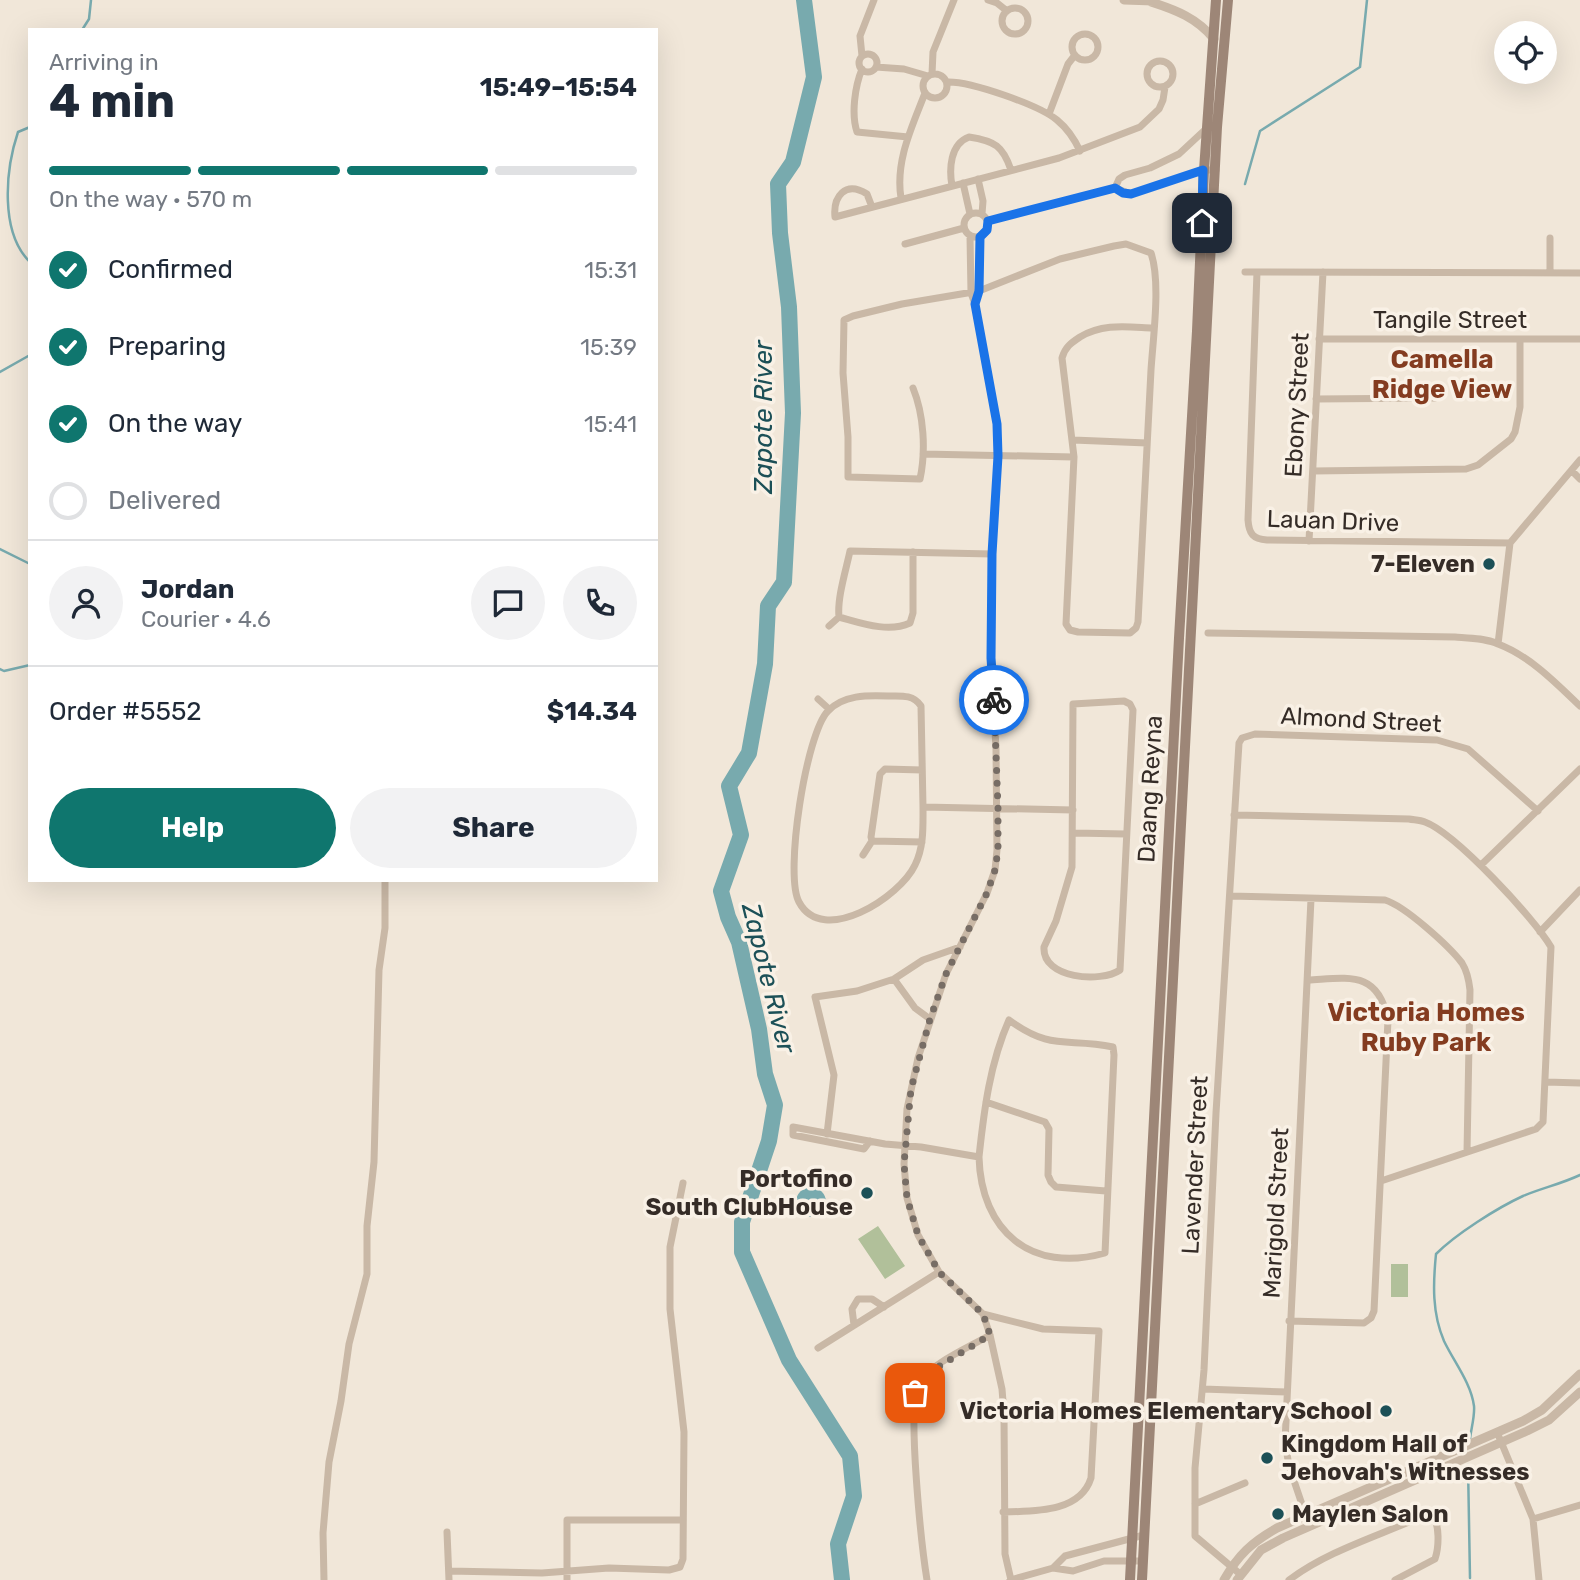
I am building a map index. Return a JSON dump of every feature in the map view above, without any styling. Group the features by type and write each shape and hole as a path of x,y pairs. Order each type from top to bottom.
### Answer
{"main road":[{"name":"Daang Reyna","path":"1142,1580 1216,170 1211,127 1216,0"},
{"name":"Daang Reyna","path":"1130,1580 1178,638 1197,331 1203,170 1228,0"},
{"path":"1178,638 1191,638"}],"street":[{"path":"874,0 860,36 862,56 859,64 868,72 876,67 942,75 947,82 946,92 938,98 925,93"},
{"path":"901,198 900,168 908,138 925,93 923,84 930,75 933,52 954,0"},
{"path":"988,0 1007,11"},
{"path":"1124,0 1155,1 1202,24 1214,39"},
{"path":"1049,114 1074,55"},
{"path":"862,56 873,56 877,61 876,67"},
{"path":"862,69 858,80 854,123 858,132 908,138"},
{"path":"947,82 965,83 1049,114 1072,134 1080,151"},
{"path":"872,207 867,194 862,190 851,189 844,191 836,199 835,217 1080,151 1140,127 1159,109 1165,87"},
{"path":"1115,188 1119,179 1125,175 1150,168 1178,154 1211,127"},
{"path":"952,186 951,163 959,144 969,137 1005,151 1011,170"},
{"path":"970,214 985,218 1115,188 1131,194 1203,170 1216,170"},
{"path":"975,292 980,237 987,230 978,179"},
{"path":"963,183 970,214"},
{"path":"970,214 965,220 964,228 970,236 975,304 997,424 991,658 998,850 987,893 946,974 930,1019 911,1089 904,1146 904,1178 918,1235 939,1272 983,1314 990,1335 1002,1389 1003,1512 1005,1554 1011,1580 1053,1568 1073,1571 1115,1560 1143,1562"},
{"path":"905,244 964,228"},
{"path":"970,236 980,237"},
{"path":"1550,238 1550,273"},
{"path":"913,388 920,413 923,454 920,479 848,477 842,326 844,320 902,304 975,292 1060,260 1126,244 1151,253 1156,269 1153,328 1147,443 1138,622 1130,633 1078,632 1066,624 1074,457 1063,369 1064,350 1092,330 1103,327 1153,328"},
{"path":"1245,272 1580,273"},
{"name":"Lauan Drive","path":"1257,272 1248,529 1254,537 1261,540 1510,543"},
{"name":"Ebony Street","path":"1309,541 1323,272"},
{"name":"Tangile Street","path":"1320,339 1580,339"},
{"path":"1312,471 1466,469 1478,465 1511,439 1518,425 1520,339"},
{"path":"1316,399 1435,398"},
{"path":"1073,440 1147,443"},
{"path":"923,454 1074,457"},
{"path":"1498,644 1510,543 1580,460"},
{"path":"1572,471 1580,479"},
{"path":"839,617 838,604 850,551 992,554"},
{"path":"839,617 875,626 903,626 910,623 913,613 913,552"},
{"path":"829,626 839,617"},
{"path":"1208,634 1455,637 1498,644 1536,667 1580,706"},
{"path":"864,695 908,697 917,700 920,706 922,770 922,842 915,866 887,896 870,908 847,918 818,919 805,912 795,894 794,866 800,803 814,735 829,709 840,701 864,695"},
{"path":"818,699 829,709"},
{"path":"1124,701 1130,704 1133,710 1120,971 1111,976 1061,973 1047,961 1044,954 1044,947 1067,890 1072,867 1073,810 1073,704 1124,701"},
{"name":"Almond Street","path":"1242,738 1255,734 1437,740 1454,743 1468,749 1538,811"},
{"name":"Lavender Street","path":"1239,1577 1231,1566 1195,1536 1195,1468 1203,1389 1237,750 1242,738"},
{"path":"863,855 872,841 871,829 880,774 885,769 922,770"},
{"path":"1481,865 1580,769"},
{"path":"923,807 1073,810"},
{"path":"1234,815 1409,819 1425,822 1440,830 1481,865 1551,947 1543,1122 1535,1129 1381,1181"},
{"path":"1074,833 1126,834"},
{"path":"872,841 922,842"},
{"path":"324,1580 323,1533 329,1462 349,1344 367,1274 367,1226 374,1162 379,970 385,928 385,882"},
{"path":"1540,932 1580,890"},
{"path":"1230,896 1385,900 1403,907 1462,963 1470,990 1466,1152"},
{"name":"Marigold Street","path":"1309,1525 1287,1454 1287,1392 1311,899"},
{"path":"827,1134 834,1075 816,998 894,979 923,960 960,947"},
{"path":"894,979 915,1008 930,1019"},
{"path":"1289,1321 1364,1323 1371,1318 1374,1311 1388,1020 1385,1006 1372,985 1361,980 1308,980"},
{"path":"1009,1020 1026,1033 1053,1043 1113,1047 1105,1253 1084,1259 1046,1257 1011,1238 998,1223 982,1189 979,1157 994,1065 1009,1020"},
{"path":"1546,1082 1580,1083"},
{"path":"986,1102 1045,1122 1049,1129 1048,1175 1056,1186 1107,1191"},
{"path":"870,1141 864,1149 793,1135 793,1127 979,1157"},
{"path":"447,1532 449,1576 601,1568 669,1570 680,1567 683,1559 684,1432 670,1309 670,1247 683,1183"},
{"path":"818,1348 939,1272"},
{"path":"854,1325 852,1309 858,1299 872,1299 884,1307"},
{"path":"983,1314 1043,1329 1099,1331 1092,1465 1087,1490 1070,1502 1045,1510 1003,1512"},
{"path":"927,1580 920,1523 915,1393 925,1375 990,1335"},
{"path":"1224,1580 1231,1566 1253,1542 1305,1514 1542,1410 1580,1374"},
{"path":"1203,1389 1287,1392"},
{"path":"1239,1577 1261,1550 1309,1525 1549,1420 1580,1392"},
{"path":"1497,1432 1533,1519 1539,1580"},
{"path":"1195,1504 1245,1483"},
{"path":"1533,1519 1580,1505"},
{"path":"1289,1580 1329,1555 1432,1515 1437,1521 1435,1559 1395,1580"},
{"path":"567,1580 568,1520 683,1520"},
{"path":"1053,1568 1065,1556 1132,1536 1144,1535"},
{"path":"1115,1541 1115,1560"},
{"path":"1085,1550 1088,1566"}],"green space":[{"path":"878,1226 905,1266 885,1279 858,1239"},
{"path":"1391,1264 1408,1264 1408,1297 1391,1297"}],"water":[{"path":"811,1187 821,1192 826,1202 821,1212 811,1217 801,1212 796,1202 801,1192"}],"waterway":[{"path":"83,28 89,19 91,0"},
{"name":"Zapote River","path":"804,0 814,77 793,162 778,184 780,233 789,307 793,413 784,582 768,606 765,664 749,753 729,786 741,835 721,891 739,942 759,1029 765,1074 775,1105 769,1141 742,1222 742,1252 789,1360 850,1456 854,1496 838,1544 842,1580"},
{"path":"1245,184 1260,131 1360,67 1367,0"},
{"path":"28,128 18,132 8,183 14,235 20,250 28,260"},
{"path":"0,372 28,356"},
{"path":"0,549 28,563"},
{"path":"0,669 4,671 28,665"},
{"path":"1470,1439 1474,1414 1472,1397 1444,1341 1437,1320 1434,1287 1436,1254 1465,1230 1501,1207 1580,1175"},
{"path":"1468,1465 1470,1578"}],"way so far":[{"path":"915,1393 925,1375 990,1335 983,1314 939,1272 918,1235 907,1198 904,1146 911,1089 930,1019 946,974 987,893 995,870 998,808 994,700"}],"place":[{"name":"7-Eleven","path":"1489,564"},
{"name":"Portofino South ClubHouse","path":"867,1193"},
{"name":"Victoria Homes Elementary School","path":"1386,1411"},
{"name":"Kingdom Hall of Jehovah's Witnesses","path":"1267,1458"},
{"name":"Maylen Salon","path":"1278,1514"}],"district":[{"name":"Camella Ridge View","path":"1442,374"},
{"name":"Victoria Homes Ruby Park","path":"1426,1027"}],"route":[{"path":"994,700 991,658 992,554 998,456 997,424 975,304 979,291 980,237 985,234 988,221 1115,188 1131,194 1203,170 1202,223"}]}
